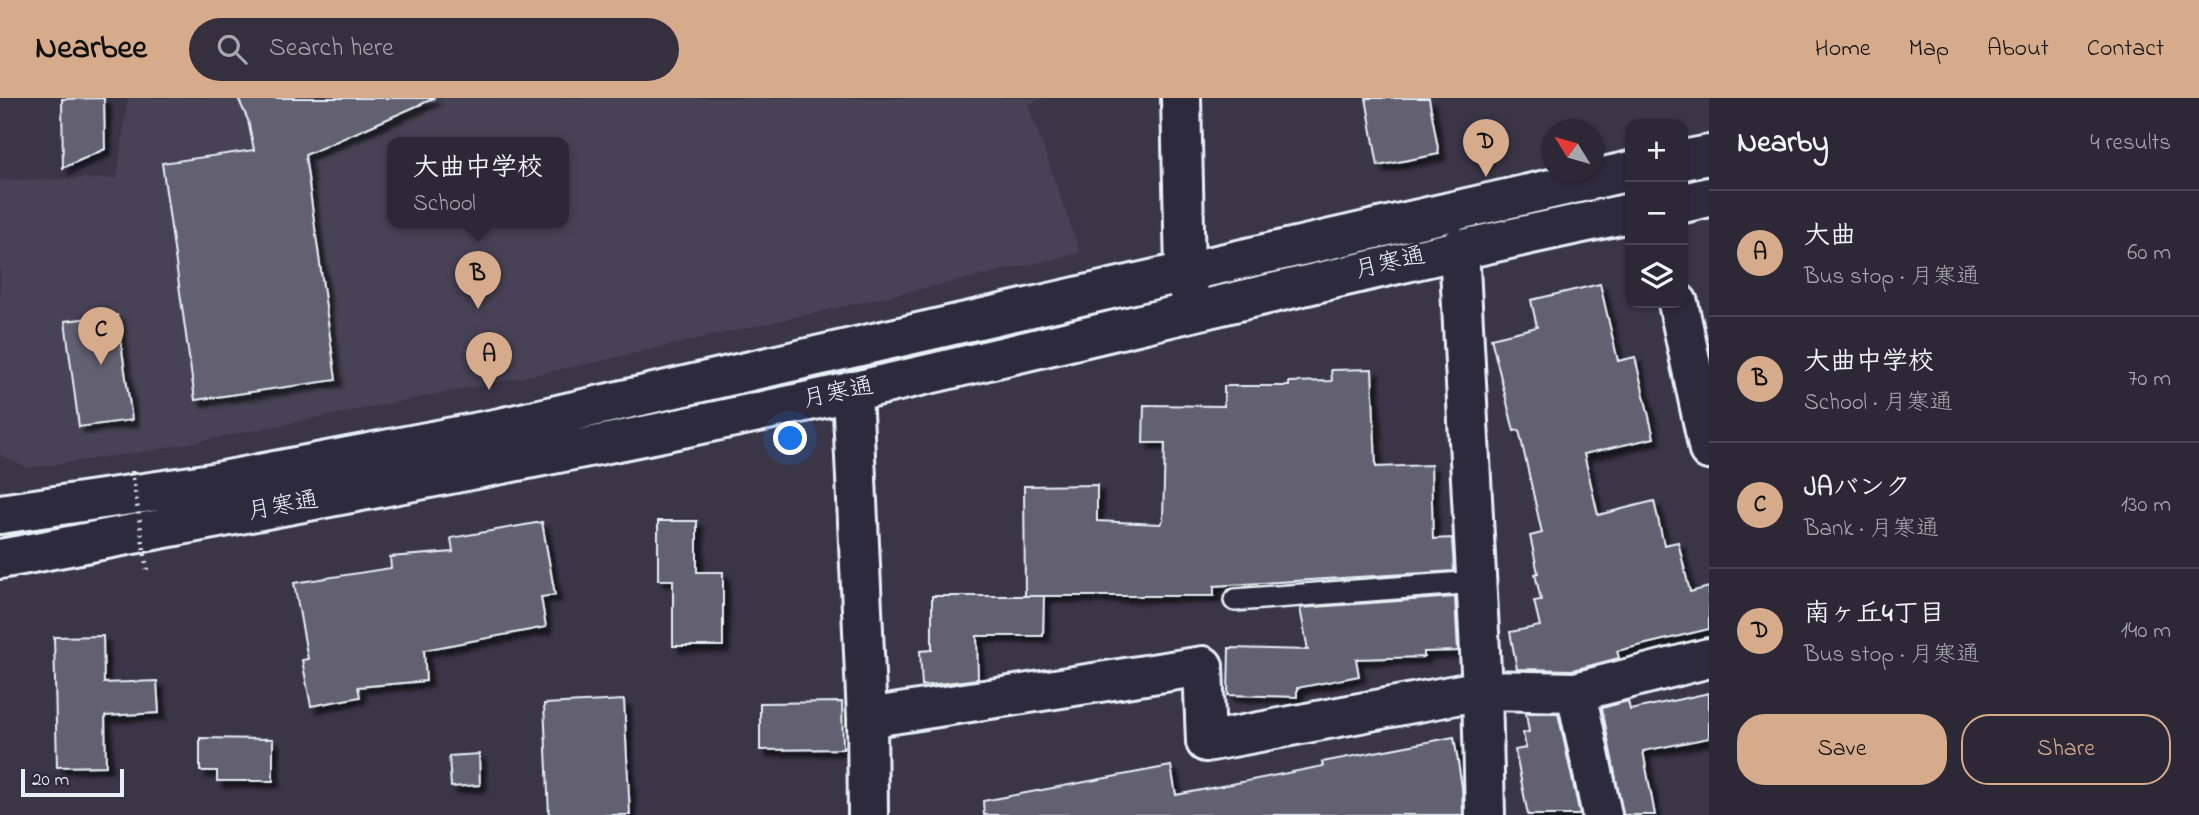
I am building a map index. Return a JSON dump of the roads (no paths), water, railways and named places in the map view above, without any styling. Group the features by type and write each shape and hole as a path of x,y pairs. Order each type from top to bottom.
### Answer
{"main road":[{"path":"1181,98 1185,271 1192,313"},
{"path":"1688,159 1709,155"},
{"name":"月寒通","path":"0,514 212,483 500,428 1625,173"},
{"path":"1688,202 1709,197"},
{"name":"月寒通","path":"0,559 446,477 852,391 1460,248 1625,215"},
{"path":"1460,248 1482,690 1485,815"},
{"path":"1679,308 1709,450"},
{"path":"852,391 867,718 868,815"},
{"path":"867,718 1203,666 1206,742 1482,690 1576,692 1709,658"},
{"path":"1576,692 1602,815"}],"lane":[{"path":"1235,600 1477,582"}],"place":[{"name":"南ヶ丘4丁目","path":"1486,177"},
{"name":"大曲中学校","path":"478,309"},
{"name":"JAバンク","path":"101,365"},
{"name":"大曲","path":"489,390"}]}
